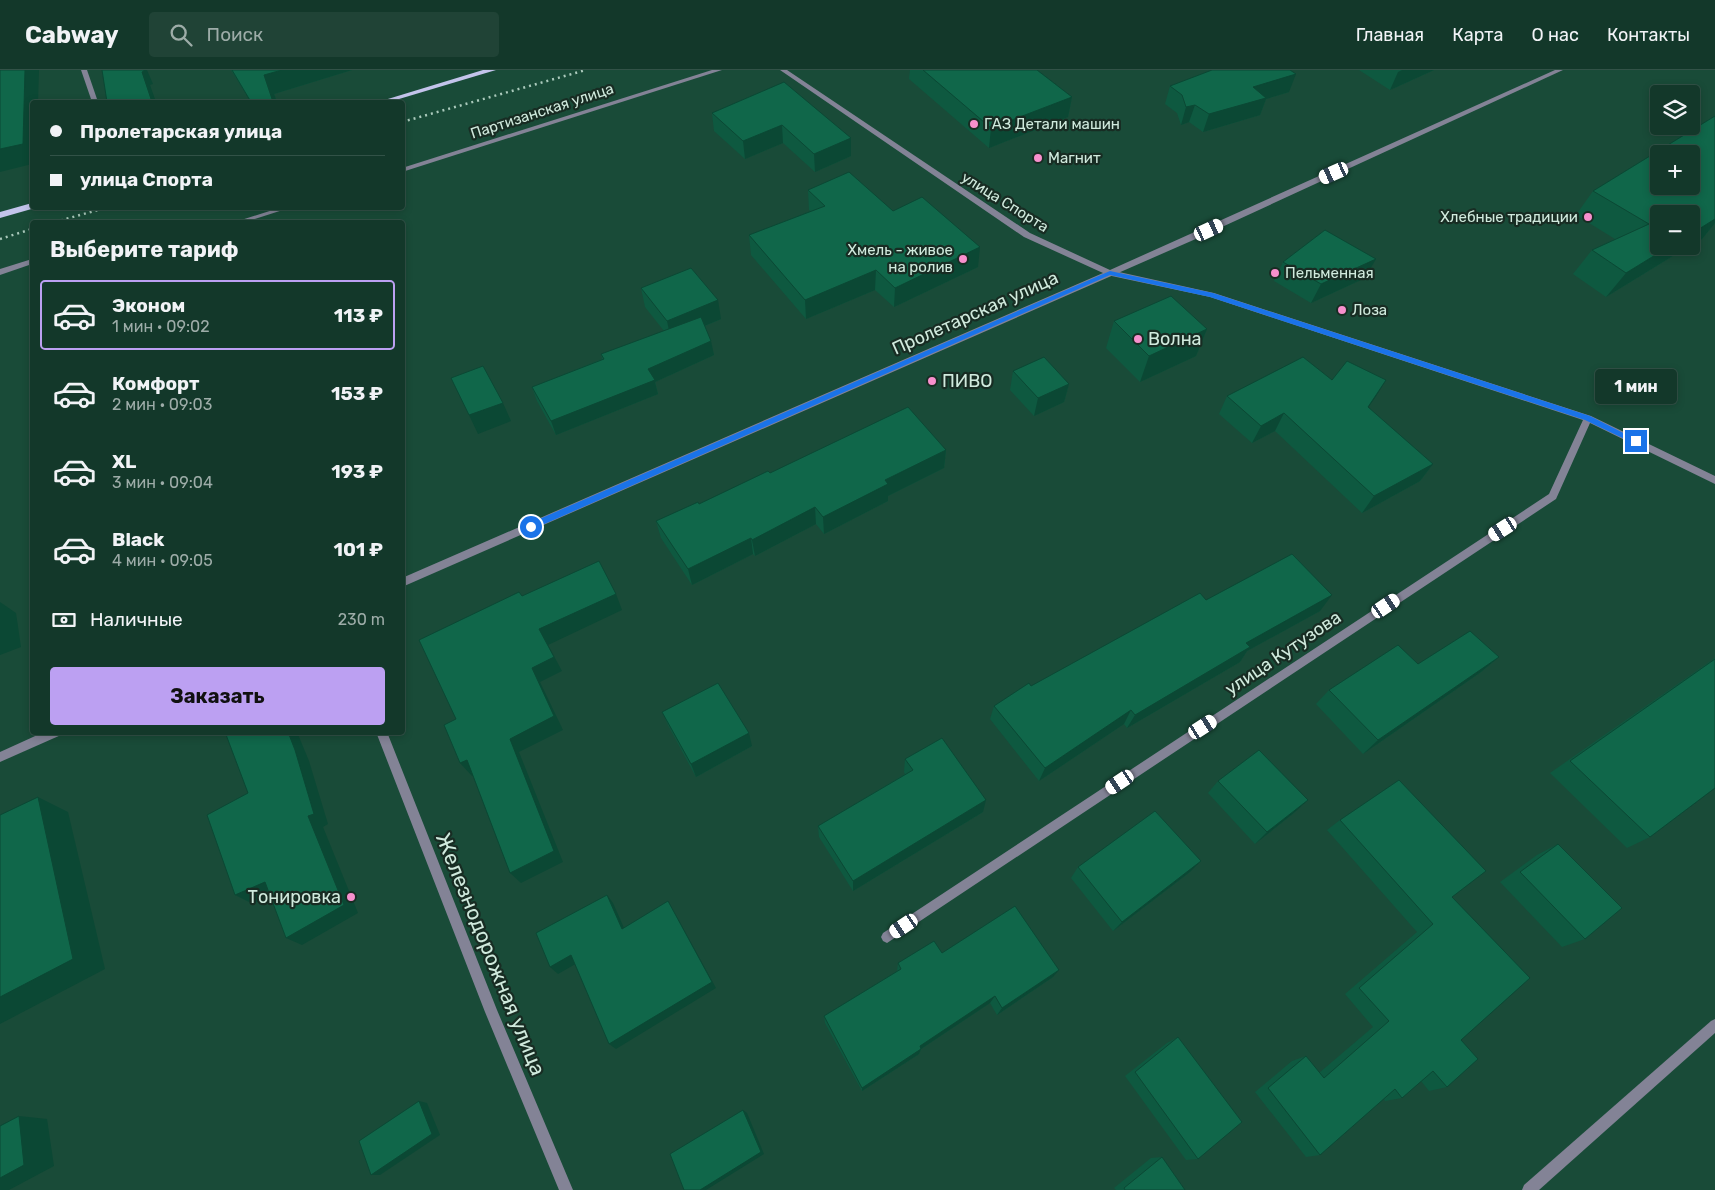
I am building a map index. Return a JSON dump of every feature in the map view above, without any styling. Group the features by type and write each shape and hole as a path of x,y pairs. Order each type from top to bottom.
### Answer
{"main road":[{"path":"389,100 492,70"},
{"path":"0,216 30,207"}],"street":[{"path":"84,70 94,100"},
{"name":"Партизанская улица","path":"405,169 719,70"},
{"name":"улица Спорта","path":"783,70 1027,235 1110,273 1211,295 1588,418 1715,480"},
{"name":"Пролетарская улица","path":"405,582 1195,236 1560,70"},
{"path":"246,220 278,210"},
{"path":"0,272 30,263"},
{"name":"улица Кутузова","path":"887,937 1553,496 1588,418"},
{"path":"0,758 50,735"},
{"name":"Железнодорожная улица","path":"382,735 491,1012 566,1190"},
{"path":"1528,1190 1715,1025"}],"building":[{"path":"0,70 25,70 23,144 0,149"},
{"path":"102,70 144,70 142,72 151,100 107,100"},
{"path":"232,70 282,70 264,75 272,100 250,100"},
{"path":"923,70 1037,70 1072,97 991,128"},
{"path":"1212,70 1290,70 1296,74 1253,87 1266,98 1209,114 1195,105 1186,107 1182,95 1170,86"},
{"path":"784,82 851,138 814,154 782,125 743,141 712,113"},
{"path":"1715,116 1715,219 1700,228 1700,205 1650,205 1650,255 1655,255 1626,273 1592,250 1649,224 1593,191 1650,156 1650,195 1700,195 1700,145 1668,145 1684,135 1700,135 1700,125"},
{"path":"849,172 893,211 922,197 980,247 895,288 876,270 805,300 749,235 825,206 808,190"},
{"path":"1325,230 1376,259 1321,284 1283,262"},
{"path":"691,268 718,300 667,321 641,288"},
{"path":"1171,296 1207,329 1149,356 1114,321"},
{"path":"701,317 711,341 648,369 655,380 551,421 532,387 604,359 601,354"},
{"path":"1044,357 1069,384 1038,398 1013,371"},
{"path":"1303,357 1332,380 1347,361 1386,380 1368,407 1433,464 1374,496 1284,413 1261,426 1227,396"},
{"path":"483,366 503,403 469,415 451,378"},
{"path":"908,407 946,450 885,480 888,484 823,517 815,507 752,540 751,538 688,569 656,521 698,502 699,504 768,471 770,473"},
{"path":"1292,554 1332,595 1246,643 1250,647 1135,715 1131,710 1045,768 994,706 1029,683 1031,686 1200,593 1206,600"},
{"path":"599,561 616,594 539,629 554,657 532,668 554,716 510,739 554,851 510,873 467,760 460,763 444,725 456,719 419,640 519,592 522,596"},
{"path":"1470,631 1499,657 1378,740 1329,690 1398,645 1418,664"},
{"path":"1715,659 1715,788 1650,837 1570,761"},
{"path":"718,683 749,733 691,764 662,712"},
{"path":"226,735 289,735 314,814 308,816 344,905 286,938 265,882 235,895 207,815 248,793"},
{"path":"942,738 986,800 853,881 818,826 913,770 905,759"},
{"path":"1259,750 1308,800 1267,832 1218,781"},
{"path":"1399,780 1486,871 1452,897 1530,978 1461,1040 1478,1059 1447,1087 1433,1071 1402,1098 1395,1089 1320,1155 1268,1088 1306,1056 1324,1078 1389,1021 1359,988 1433,924 1340,820"},
{"path":"38,797 73,959 0,997 0,815"},
{"path":"1155,811 1201,861 1122,922 1078,867"},
{"path":"1558,844 1622,908 1585,939 1520,872"},
{"path":"607,895 622,929 668,901 712,982 609,1044 571,955 550,967 536,933"},
{"path":"1015,906 1059,970 1002,1008 995,996 920,1046 921,1049 862,1088 824,1016 901,969 898,963 934,941 942,953"},
{"path":"1178,1037 1242,1122 1198,1159 1135,1072"},
{"path":"419,1101 432,1134 371,1175 359,1141"},
{"path":"743,1110 761,1152 700,1190 684,1190 670,1154"},
{"path":"19,1116 24,1165 0,1178 0,1126"},
{"path":"1162,1157 1185,1190 1125,1190 1124,1188"}],"railway":[{"path":"405,121 586,70"},
{"path":"62,220 98,210"},
{"path":"0,239 30,230"}],"place":[{"name":"ГАЗ Детали машин","path":"974,124"},
{"name":"Магнит","path":"1038,158"},
{"name":"Хлебные традиции","path":"1588,217"},
{"name":"Хмель - живое на ролив","path":"963,259"},
{"name":"Пельменная","path":"1275,273"},
{"name":"Лоза","path":"1342,310"},
{"name":"Волна","path":"1138,339"},
{"name":"ПИВО","path":"932,381"},
{"name":"Тонировка","path":"351,897"}],"route":[{"path":"531,527 1110,273 1211,295 1588,418 1636,441"}]}
